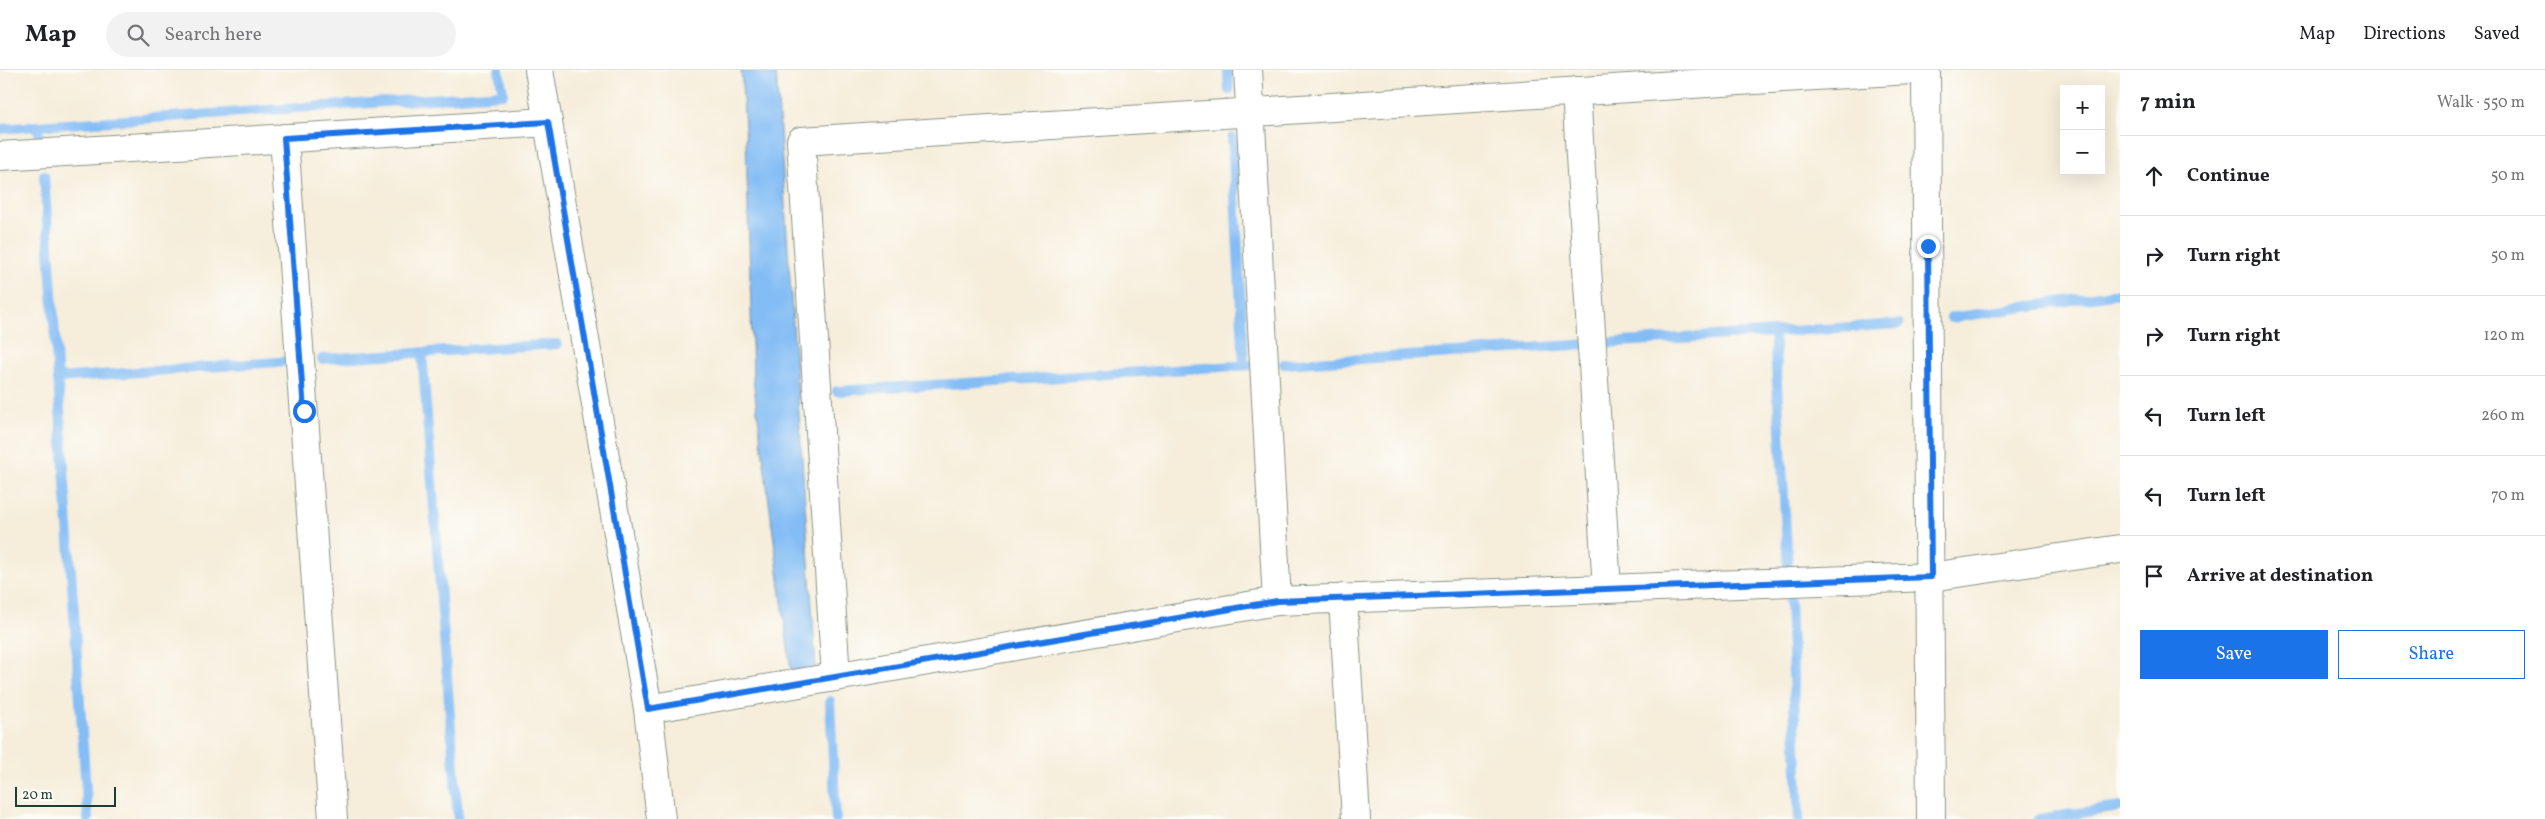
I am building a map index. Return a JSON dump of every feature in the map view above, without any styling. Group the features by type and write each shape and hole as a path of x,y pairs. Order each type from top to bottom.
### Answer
{"street":[{"path":"539,70 648,709 661,819"},
{"path":"1248,70 1277,601"},
{"path":"836,677 801,141 1910,70"},
{"path":"1926,70 1931,577 1931,819"},
{"path":"1576,91 1607,589"},
{"path":"0,156 548,122"},
{"path":"284,138 333,819"},
{"path":"648,709 1277,601 1931,577 2120,549"},
{"path":"1343,598 1356,819"}],"water":[{"path":"741,70 776,70 816,667 791,671 753,379 746,142"}],"waterway":[{"path":"39,134 38,126 503,94 499,70"},
{"path":"1228,70 1229,90"},
{"path":"0,129 38,126"},
{"path":"1232,138 1244,365"},
{"path":"44,175 88,819"},
{"path":"1951,318 2120,293"},
{"path":"1284,364 1899,324"},
{"path":"1774,332 1788,565"},
{"path":"322,359 557,344"},
{"path":"422,352 458,819"},
{"path":"58,378 292,361"},
{"path":"837,391 1251,365"},
{"path":"1790,601 1799,819"},
{"path":"830,701 836,819"},
{"path":"2039,819 2120,807"}],"route":[{"path":"304,411 284,138 548,122 648,709 1277,601 1931,577 1928,246"}]}
